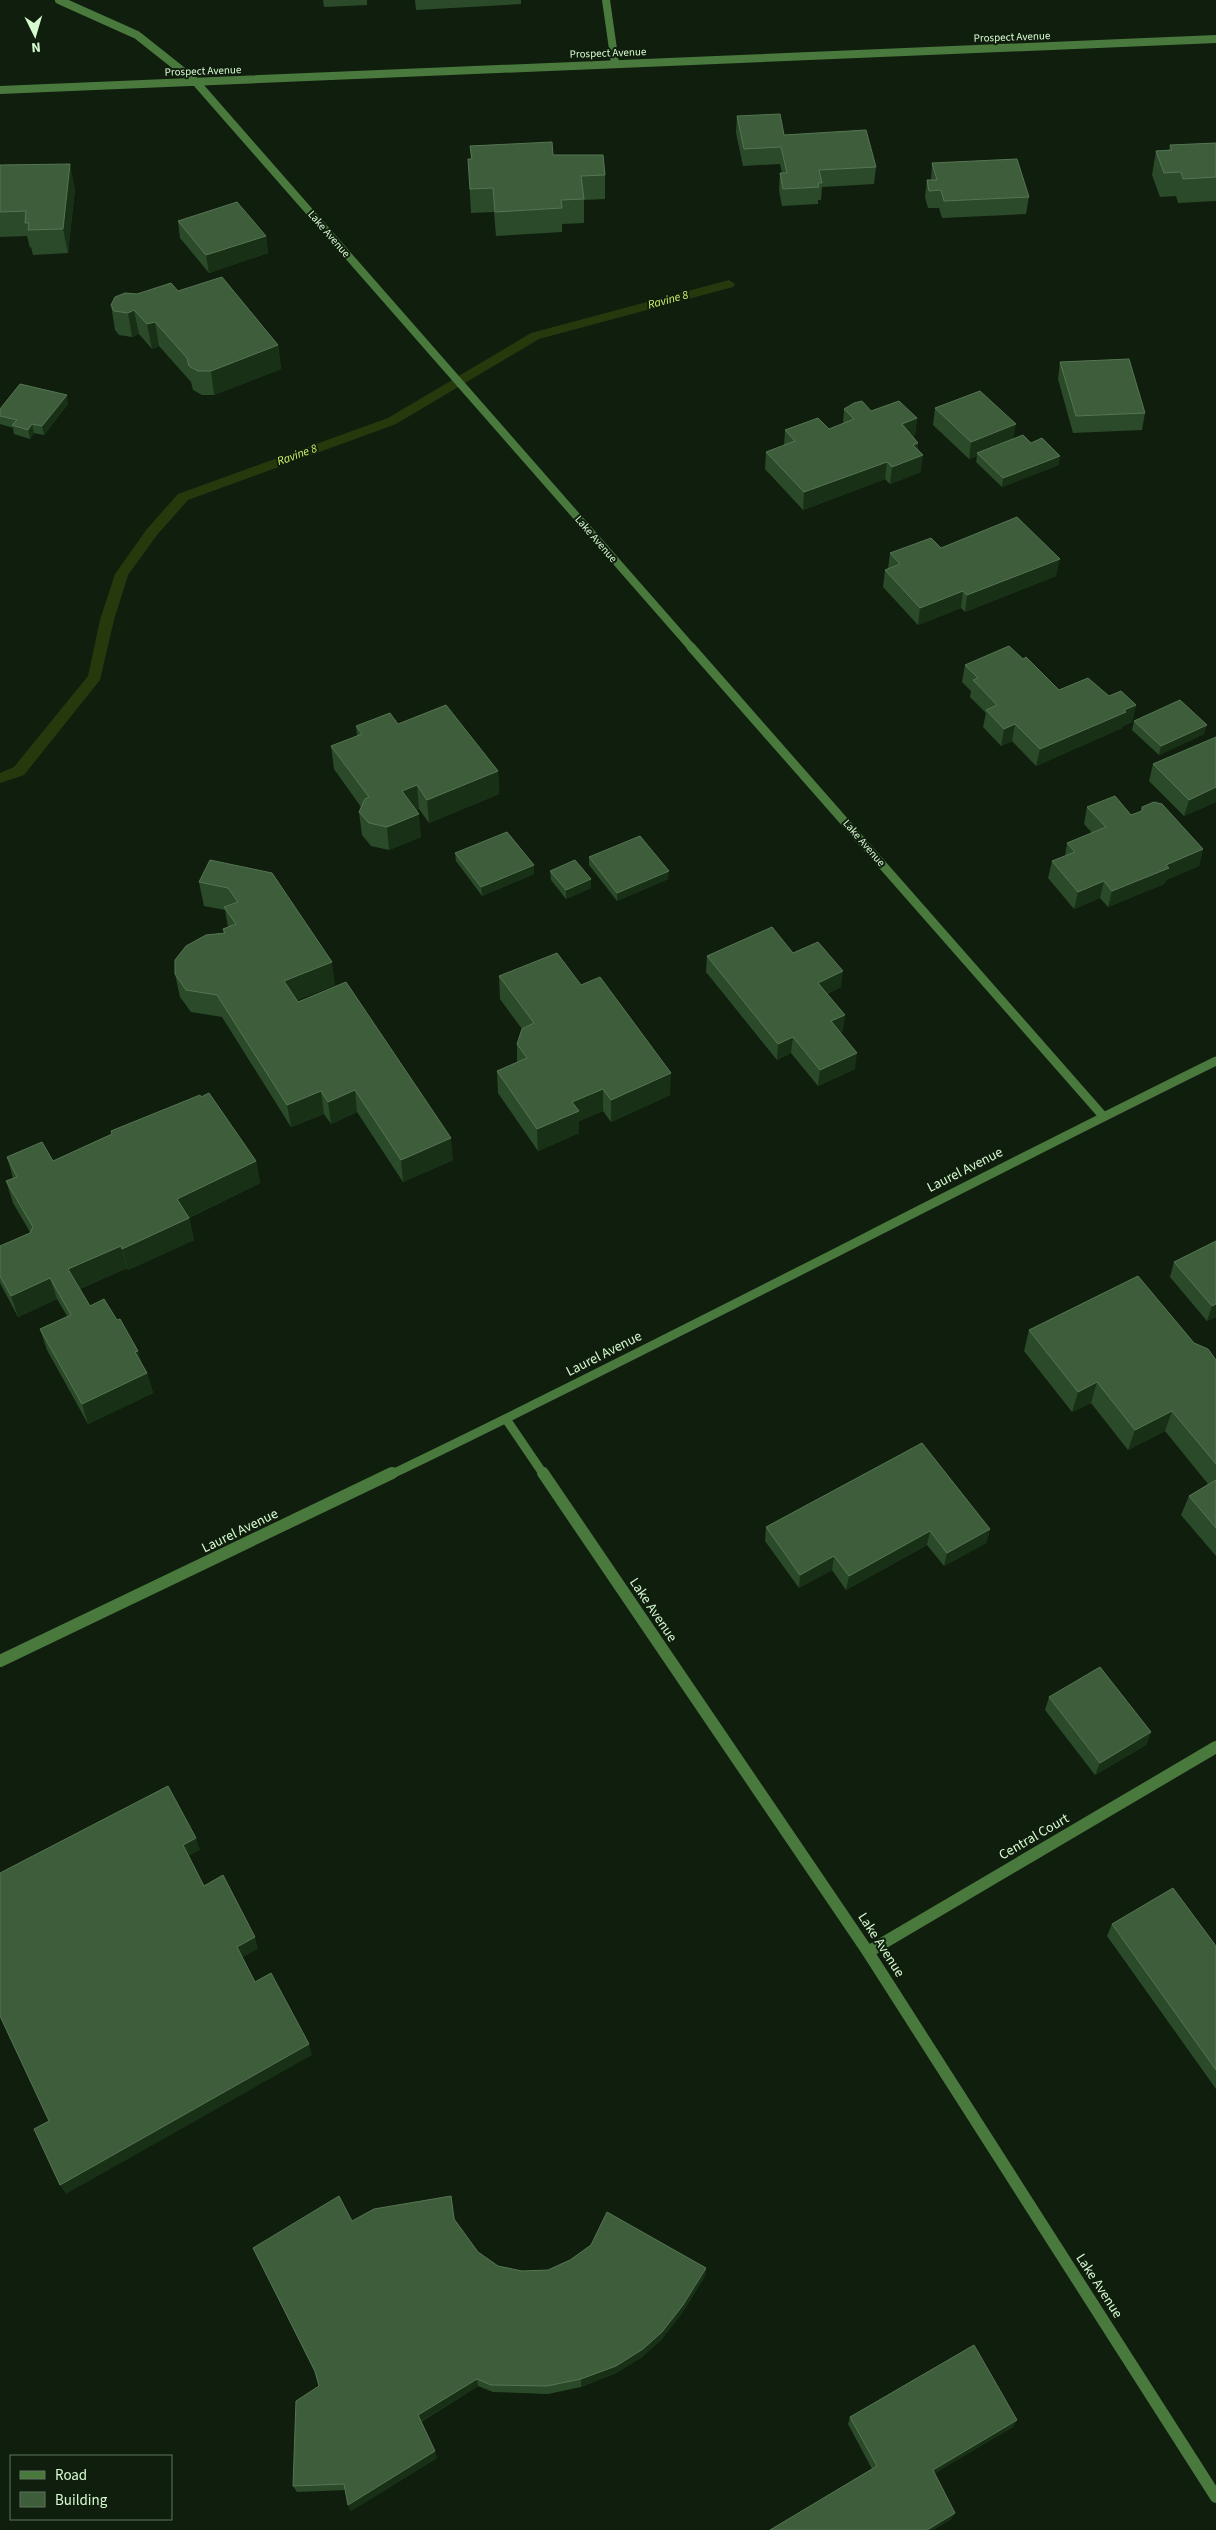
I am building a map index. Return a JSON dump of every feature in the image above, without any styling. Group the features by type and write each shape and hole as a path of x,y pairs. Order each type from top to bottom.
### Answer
{"street":[{"name":"Lake Avenue","path":"59,0 138,35 195,82 1103,1116"},
{"path":"606,0 615,63"},
{"name":"Prospect Avenue","path":"0,90 1216,39"},
{"name":"Laurel Avenue","path":"0,1661 506,1419 1103,1116 1216,1061"},
{"name":"Lake Avenue","path":"506,1419 868,1952 1216,2497"},
{"name":"Central Court","path":"868,1952 1216,1747"}],"building":[{"path":"780,114 784,135 866,130 876,167 819,170 822,183 818,183 819,187 783,189 780,173 787,173 781,147 744,149 737,116"},
{"path":"552,142 553,155 603,155 605,175 581,176 584,199 561,200 562,208 495,212 493,188 470,189 468,159 472,159 470,146"},
{"path":"1216,143 1216,177 1183,179 1181,172 1164,173 1156,151 1172,150 1170,145"},
{"path":"1017,159 1029,197 944,201 941,190 929,191 927,180 937,180 932,163"},
{"path":"70,164 63,229 28,230 29,223 25,223 26,211 0,212 0,165"},
{"path":"237,202 266,236 206,255 178,221"},
{"path":"222,277 278,345 211,371 198,371 189,366 187,358 155,322 147,324 134,310 128,313 114,311 111,305 115,297 125,293 137,294 171,283 178,291"},
{"path":"1129,359 1145,413 1076,416 1060,362"},
{"path":"20,384 67,395 42,426 32,424 28,430 12,425 17,420 0,416 0,409"},
{"path":"980,391 1016,424 971,442 935,408"},
{"path":"862,401 871,411 899,401 917,418 902,424 918,443 913,445 923,455 892,467 887,462 804,492 766,452 795,441 785,430 818,418 829,429 854,419 844,409"},
{"path":"1023,435 1031,443 1042,438 1060,456 1003,478 977,453"},
{"path":"1017,517 1060,559 967,595 963,591 920,608 885,570 900,564 890,553 931,538 941,548"},
{"path":"1009,646 1023,659 1026,657 1059,690 1088,678 1109,696 1121,691 1136,705 1124,710 1126,712 1040,749 1015,724 1004,729 986,710 997,705 973,680 978,678 965,665"},
{"path":"1180,700 1207,725 1161,746 1134,721"},
{"path":"446,705 498,771 427,800 417,785 402,791 419,814 387,827 369,823 359,812 365,799 369,797 331,746 362,734 356,726 390,713 398,724"},
{"path":"1216,737 1216,787 1189,800 1153,764"},
{"path":"1115,796 1131,815 1142,811 1142,807 1154,802 1162,804 1203,849 1166,865 1169,868 1112,891 1104,881 1078,892 1052,861 1075,852 1067,843 1106,827 1087,807"},
{"path":"507,832 534,865 481,887 455,853"},
{"path":"640,836 669,871 617,893 589,857"},
{"path":"210,860 272,873 332,962 284,981 298,1002 346,982 451,1138 401,1160 355,1090 328,1102 321,1091 287,1105 217,995 186,990 175,974 175,960 186,946 206,935 225,933 223,929 236,924 224,907 238,902 228,888 199,882"},
{"path":"575,860 591,879 566,890 550,871"},
{"path":"772,927 793,953 818,942 843,971 818,983 845,1015 831,1021 857,1053 820,1070 793,1037 778,1044 707,956"},
{"path":"557,953 581,985 600,977 671,1073 611,1100 603,1089 572,1102 579,1111 537,1129 497,1071 527,1058 517,1044 522,1029 534,1023 499,976"},
{"path":"209,1093 256,1161 177,1199 189,1218 122,1249 121,1246 68,1269 90,1306 104,1299 117,1320 120,1319 138,1351 135,1352 147,1373 82,1404 40,1329 71,1315 50,1278 11,1296 0,1276 0,1246 30,1233 33,1227 6,1181 17,1177 7,1157 42,1142 53,1161 112,1134 111,1131"},
{"path":"1216,1241 1216,1304 1212,1306 1174,1262"},
{"path":"1138,1276 1194,1343 1208,1349 1216,1360 1216,1464 1172,1411 1135,1430 1097,1382 1078,1392 1029,1330"},
{"path":"922,1443 990,1529 947,1553 930,1531 849,1576 834,1556 800,1575 766,1527"},
{"path":"1216,1480 1216,1528 1189,1496"},
{"path":"1100,1667 1151,1732 1100,1763 1049,1697"},
{"path":"168,1786 196,1838 183,1845 204,1886 223,1875 255,1937 237,1947 255,1982 271,1973 309,2044 60,2185 34,2129 49,2121 0,2016 0,1873"},
{"path":"1173,1888 1216,1946 1216,2070 1112,1924"},
{"path":"339,2196 352,2221 374,2209 451,2196 454,2219 478,2252 498,2266 522,2271 548,2270 570,2260 591,2245 607,2212 706,2268 683,2305 662,2332 643,2349 616,2366 581,2379 547,2386 491,2385 477,2379 418,2415 435,2451 348,2505 344,2484 293,2486 296,2401 319,2386 315,2371 253,2248"},
{"path":"974,2345 1017,2420 933,2470 955,2513 927,2530 770,2530 877,2466 850,2417"}],"waterway":[{"name":"Ravine 8","path":"0,778 19,771 95,677 107,620 122,574 152,532 183,497 310,449 392,421 535,336 729,284"}]}
